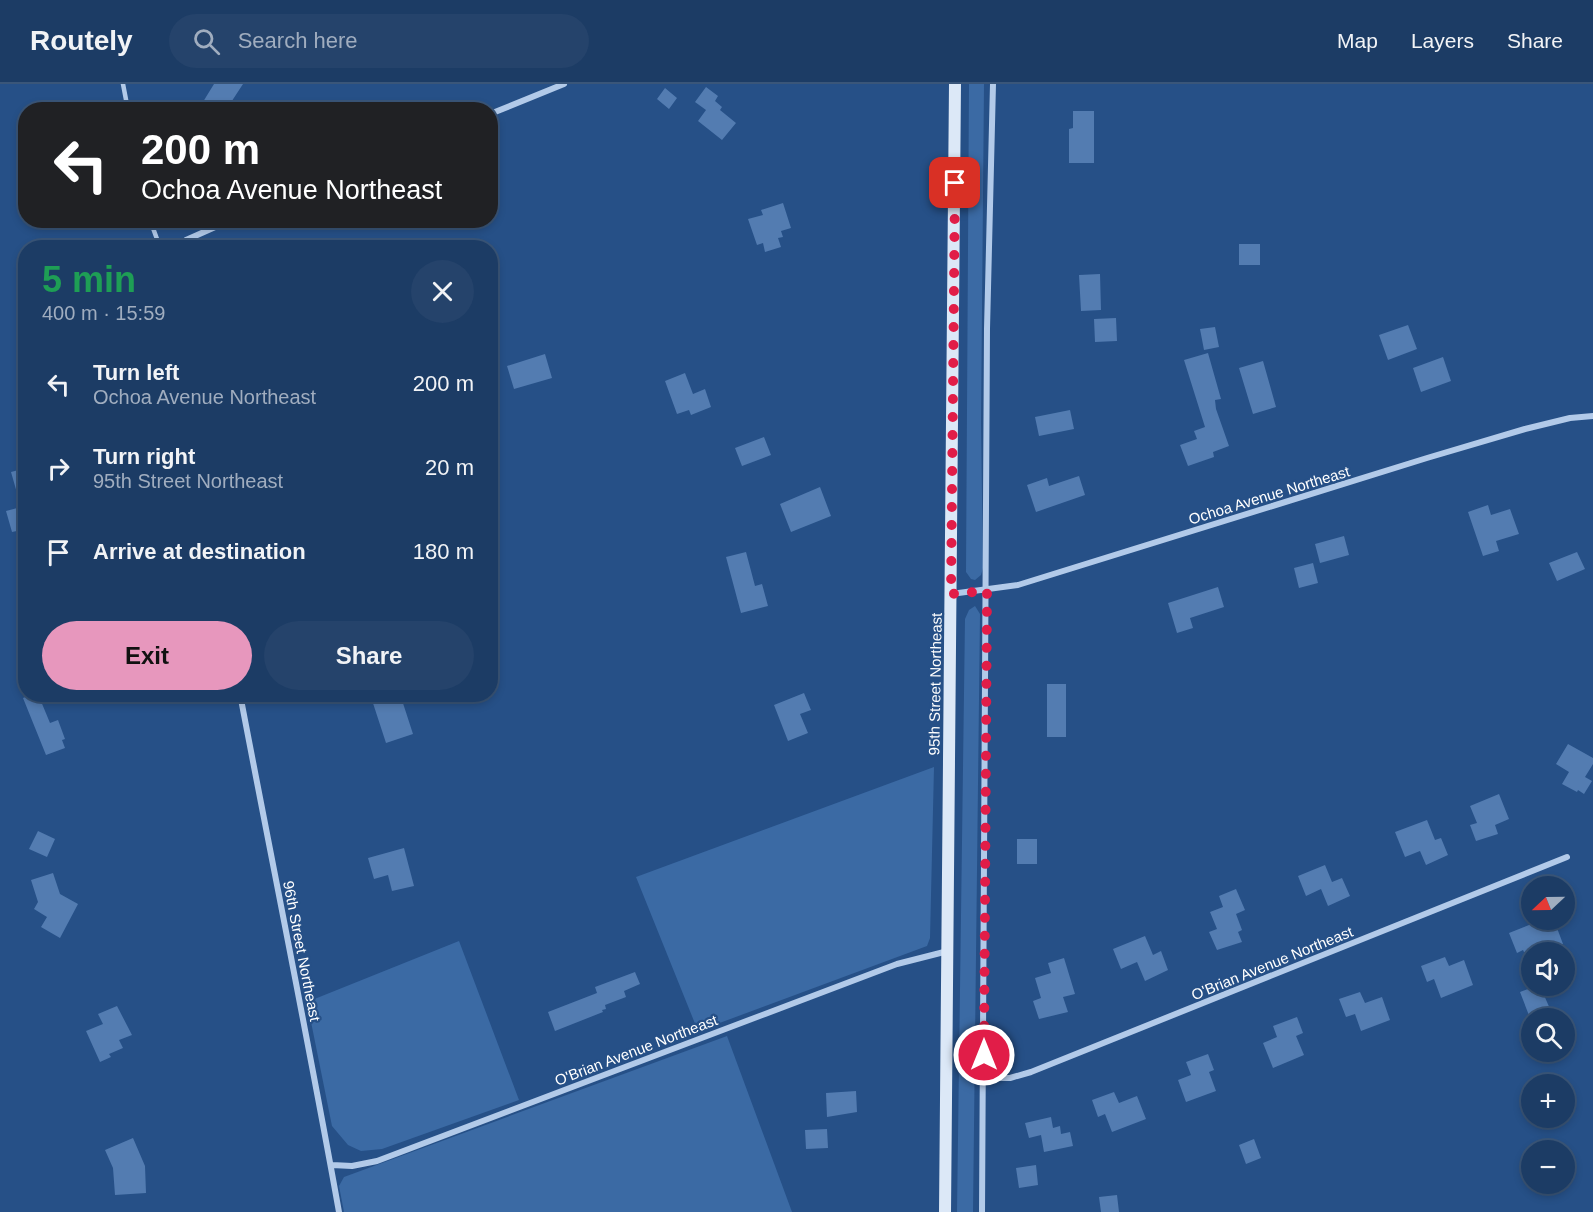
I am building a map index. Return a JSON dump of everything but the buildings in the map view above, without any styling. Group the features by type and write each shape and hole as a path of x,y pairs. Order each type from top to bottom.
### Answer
{"main road":[{"name":"95th Street Northeast","path":"945,1212 955,84"}],"street":[{"path":"498,111 564,84"},
{"path":"982,1212 987,328 989,158 993,84"},
{"path":"186,240 213,228"},
{"name":"Ochoa Avenue Northeast","path":"951,594 987,591 1018,585 1525,429 1570,418 1593,416"},
{"name":"96th Street Northeast","path":"242,702 332,1165 339,1212"},
{"name":"O'Brian Avenue Northeast","path":"984,1078 1010,1078 1031,1072 1567,857"},
{"name":"O'Brian Avenue Northeast","path":"332,1165 352,1166 377,1161 897,964 948,951"}],"lane":[{"path":"123,84 126,102"}],"shaded area":[{"path":"969,84 984,84 981,423 983,568 981,575 975,580 971,579 966,572"},
{"path":"975,606 980,614 973,1212 957,1212 965,619 969,610"},
{"path":"934,767 930,938 927,946 698,1031 636,877"},
{"path":"459,941 519,1100 382,1149 361,1151 348,1145 332,1126 307,1002"},
{"path":"727,1036 792,1212 344,1212 339,1186 344,1177"}],"route":[{"path":"955,183 951,594 987,591 984,1055"}]}
